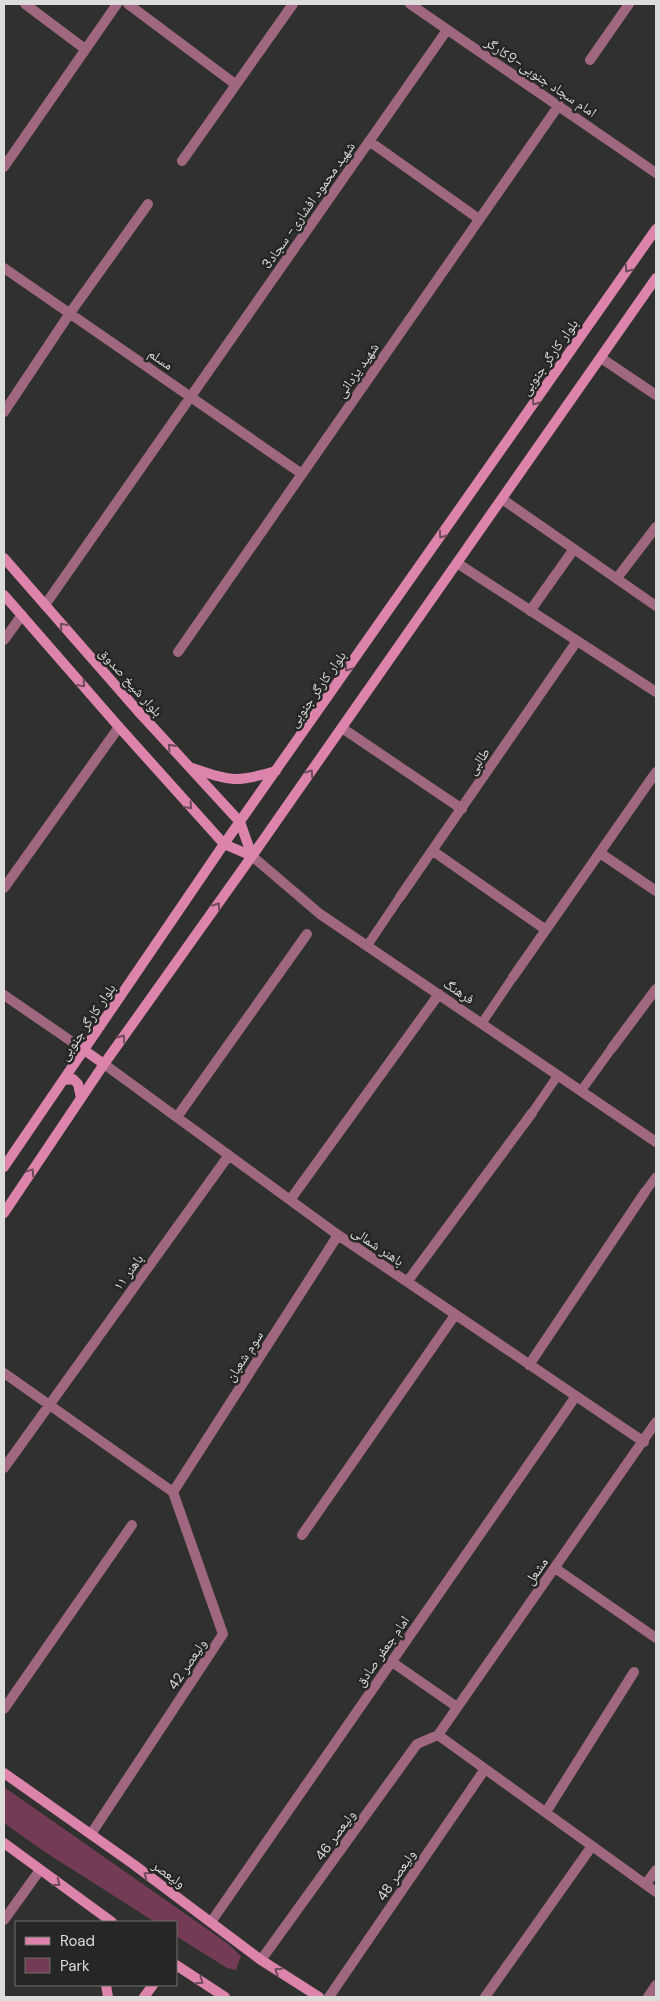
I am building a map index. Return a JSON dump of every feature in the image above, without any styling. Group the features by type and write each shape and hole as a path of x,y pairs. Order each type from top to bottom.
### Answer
{"main road":[{"name":"بلوار کارگر جنوبی","path":"4,1168 224,844 656,229"},
{"path":"4,1213 104,1064 342,728 656,278"},
{"name":"بلوار شیخ صدوق","path":"4,558 44,605 240,822"},
{"path":"4,595 224,844 252,856"},
{"path":"190,768 226,779 237,780 251,779 276,771"},
{"path":"240,822 252,856"},
{"path":"84,1050 104,1064"},
{"path":"64,1080 72,1079 78,1084 81,1098"},
{"name":"ولیعصر","path":"4,1773 91,1834 261,1960 319,1997"},
{"path":"4,1843 98,1918"},
{"path":"178,1966 224,1997"},
{"path":"144,1997 152,1986"}],"street":[{"path":"25,4 85,50"},
{"path":"4,167 117,4"},
{"path":"128,4 235,84"},
{"path":"182,161 293,4"},
{"name":"امام سجاد جنوبی-9کارگر","path":"410,4 656,173"},
{"path":"590,60 629,4"},
{"name":"شهید محمود افشاری- سجاد3","path":"44,605 446,30"},
{"name":"شهید یزدانی","path":"178,652 559,105"},
{"path":"369,141 479,219"},
{"path":"4,412 70,313 148,204"},
{"name":"مسلم","path":"4,268 302,474"},
{"path":"601,358 656,395"},
{"path":"502,498 656,606"},
{"path":"617,578 656,527"},
{"path":"530,610 574,549"},
{"path":"457,564 656,692"},
{"path":"4,640 22,615"},
{"name":"طالبی","path":"400,897 577,641"},
{"path":"4,888 119,727"},
{"path":"342,728 462,809"},
{"path":"513,977 656,773"},
{"path":"433,851 546,930"},
{"path":"600,853 656,891"},
{"name":"فرهنگ","path":"252,856 320,914 656,1142"},
{"path":"177,1117 307,934"},
{"path":"612,1048 656,989"},
{"path":"290,1200 438,994"},
{"path":"4,995 84,1050"},
{"name":"باهنر شمالی","path":"104,1064 338,1235 644,1442"},
{"path":"407,1282 532,1113"},
{"name":"باهنر ۱۱","path":"4,1468 229,1155"},
{"path":"530,1365 645,1192"},
{"name":"سوم شعبان","path":"173,1492 338,1235"},
{"path":"302,1535 455,1314"},
{"path":"4,1373 173,1492"},
{"name":"امام جعفر صادق","path":"211,1922 576,1396"},
{"name":"مشعل","path":"438,1735 644,1442 656,1422"},
{"name":"ولیعصر 42","path":"91,1834 224,1634 173,1492"},
{"path":"4,1709 132,1525"},
{"path":"555,1568 656,1638"},
{"path":"392,1662 457,1707"},
{"path":"546,1812 634,1672"},
{"path":"438,1735 656,1892"},
{"name":"ولیعصر 46","path":"261,1960 417,1744 438,1735"},
{"name":"ولیعصر 48","path":"328,1997 486,1769"},
{"path":"485,1997 592,1846"},
{"path":"4,1920 40,1870"},
{"path":"646,1884 656,1870"},
{"path":"648,1997 656,1985"}],"lane":[{"path":"368,946 400,897"},
{"path":"482,1024 513,977"},
{"path":"581,1091 612,1048"},
{"path":"532,1113 558,1075"},
{"path":"645,1192 656,1177"}],"green space":[{"path":"4,1787 227,1943 241,1956 236,1970 227,1968 178,1937 178,1921 153,1921 45,1852 4,1823"}]}
